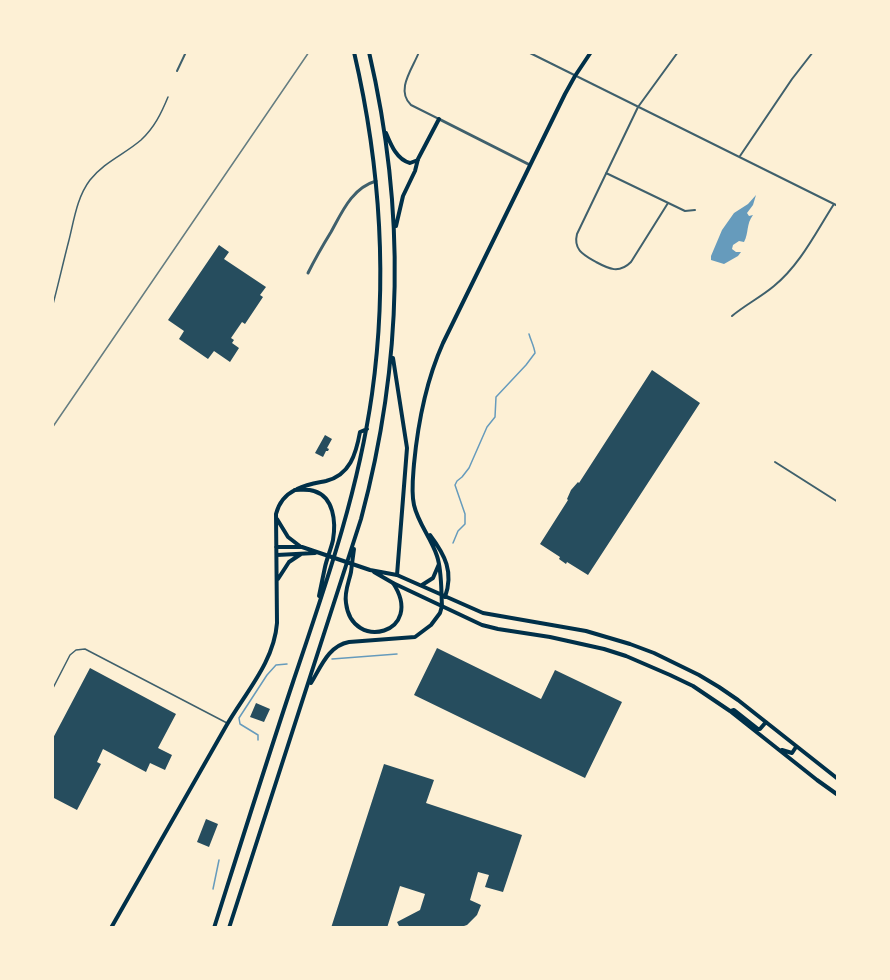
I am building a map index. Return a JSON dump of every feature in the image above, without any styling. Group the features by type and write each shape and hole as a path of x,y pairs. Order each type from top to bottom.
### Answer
{"main road":[{"path":"214,927 316,614 352,495 367,429 380,315 380,239 376,182 354,52"},
{"path":"229,927 355,538 368,492 385,407 392,351 395,292 394,235 391,183 379,99 369,52"},
{"path":"306,692 326,658 339,645 349,642 416,637 431,625 440,613 443,595 439,563 415,507 413,484 417,438 425,393 443,343 575,76 591,52"},
{"path":"394,235 403,196 418,159 439,119"},
{"path":"383,126 392,147 402,160 410,164 418,159"},
{"path":"392,351 407,448 397,575"},
{"path":"111,927 273,648 277,623 276,517 280,502 304,485 329,480 341,473 353,459 360,432 367,429"},
{"path":"295,490 319,493 328,500 333,512 333,537 316,614"},
{"path":"276,517 285,533 302,548"},
{"path":"423,528 440,549 447,563 449,585 443,595"},
{"path":"355,538 345,599 348,612 355,624 374,632 386,630 395,623 400,616 402,605 400,594 393,583"},
{"path":"276,547 302,548 370,570 397,575 483,613 586,631 630,644 710,681 738,700 837,779"},
{"path":"277,555 318,553"},
{"path":"277,580 287,564 302,554"},
{"path":"421,585 433,578 439,563"},
{"path":"370,570 475,622 490,627 583,644 626,656 693,686 730,711 837,795"},
{"path":"730,711 734,710 758,729 766,722"},
{"path":"762,736 767,737 787,752 792,753 796,747"}],"street":[{"path":"177,71 186,52"},
{"path":"419,52 404,86 407,102 531,166"},
{"path":"528,52 836,205 788,272 774,286 732,316"},
{"path":"668,203 631,262 623,268 610,269 579,251 576,242 577,234 638,107 678,52"},
{"path":"740,157 792,79 813,52"},
{"path":"606,172 685,211 695,210"},
{"path":"308,273 347,203 359,191 376,182"},
{"path":"775,462 837,502"}],"lane":[{"path":"52,308 77,205 84,188 104,166 148,133 161,115 168,97"},
{"path":"52,690 70,656 76,650 85,649 228,723"}],"water":[{"path":"756,195 747,213 749,216 753,215 744,242 739,241 733,245 732,249 741,252 724,264 711,260 722,230 734,213 748,204"}],"building":[{"path":"219,245 229,252 224,259 266,287 260,295 263,297 245,324 242,322 231,338 234,340 232,343 239,348 230,362 214,351 208,359 179,339 184,331 168,320"},
{"path":"652,370 700,403 588,575 567,562 566,564 559,559 560,557 540,544 568,500 571,490 579,483"},
{"path":"325,435 332,439 323,457 315,453"},
{"path":"437,648 541,699 555,670 622,702 585,778 414,695"},
{"path":"90,668 176,714 158,748 172,755 165,770 150,763 146,772 103,749 97,762 101,764 77,810 52,797 52,740"},
{"path":"256,703 270,709 264,722 250,717"},
{"path":"384,764 434,780 426,803 522,835 503,892 485,887 489,875 478,872 470,900 481,905 477,915 467,925 458,928 400,928 397,922 420,910 425,894 400,886 387,928 331,928"},
{"path":"206,819 218,824 209,847 197,842"}],"waterway":[{"path":"453,543 458,531 465,524 465,514 455,485 469,468 487,427 495,417 496,397 535,353 529,334"},
{"path":"332,659 397,654"},
{"path":"258,740 258,735 240,724 239,718 267,675 276,665 287,664"},
{"path":"213,889 219,860"}],"railway":[{"path":"52,428 309,52"}]}
